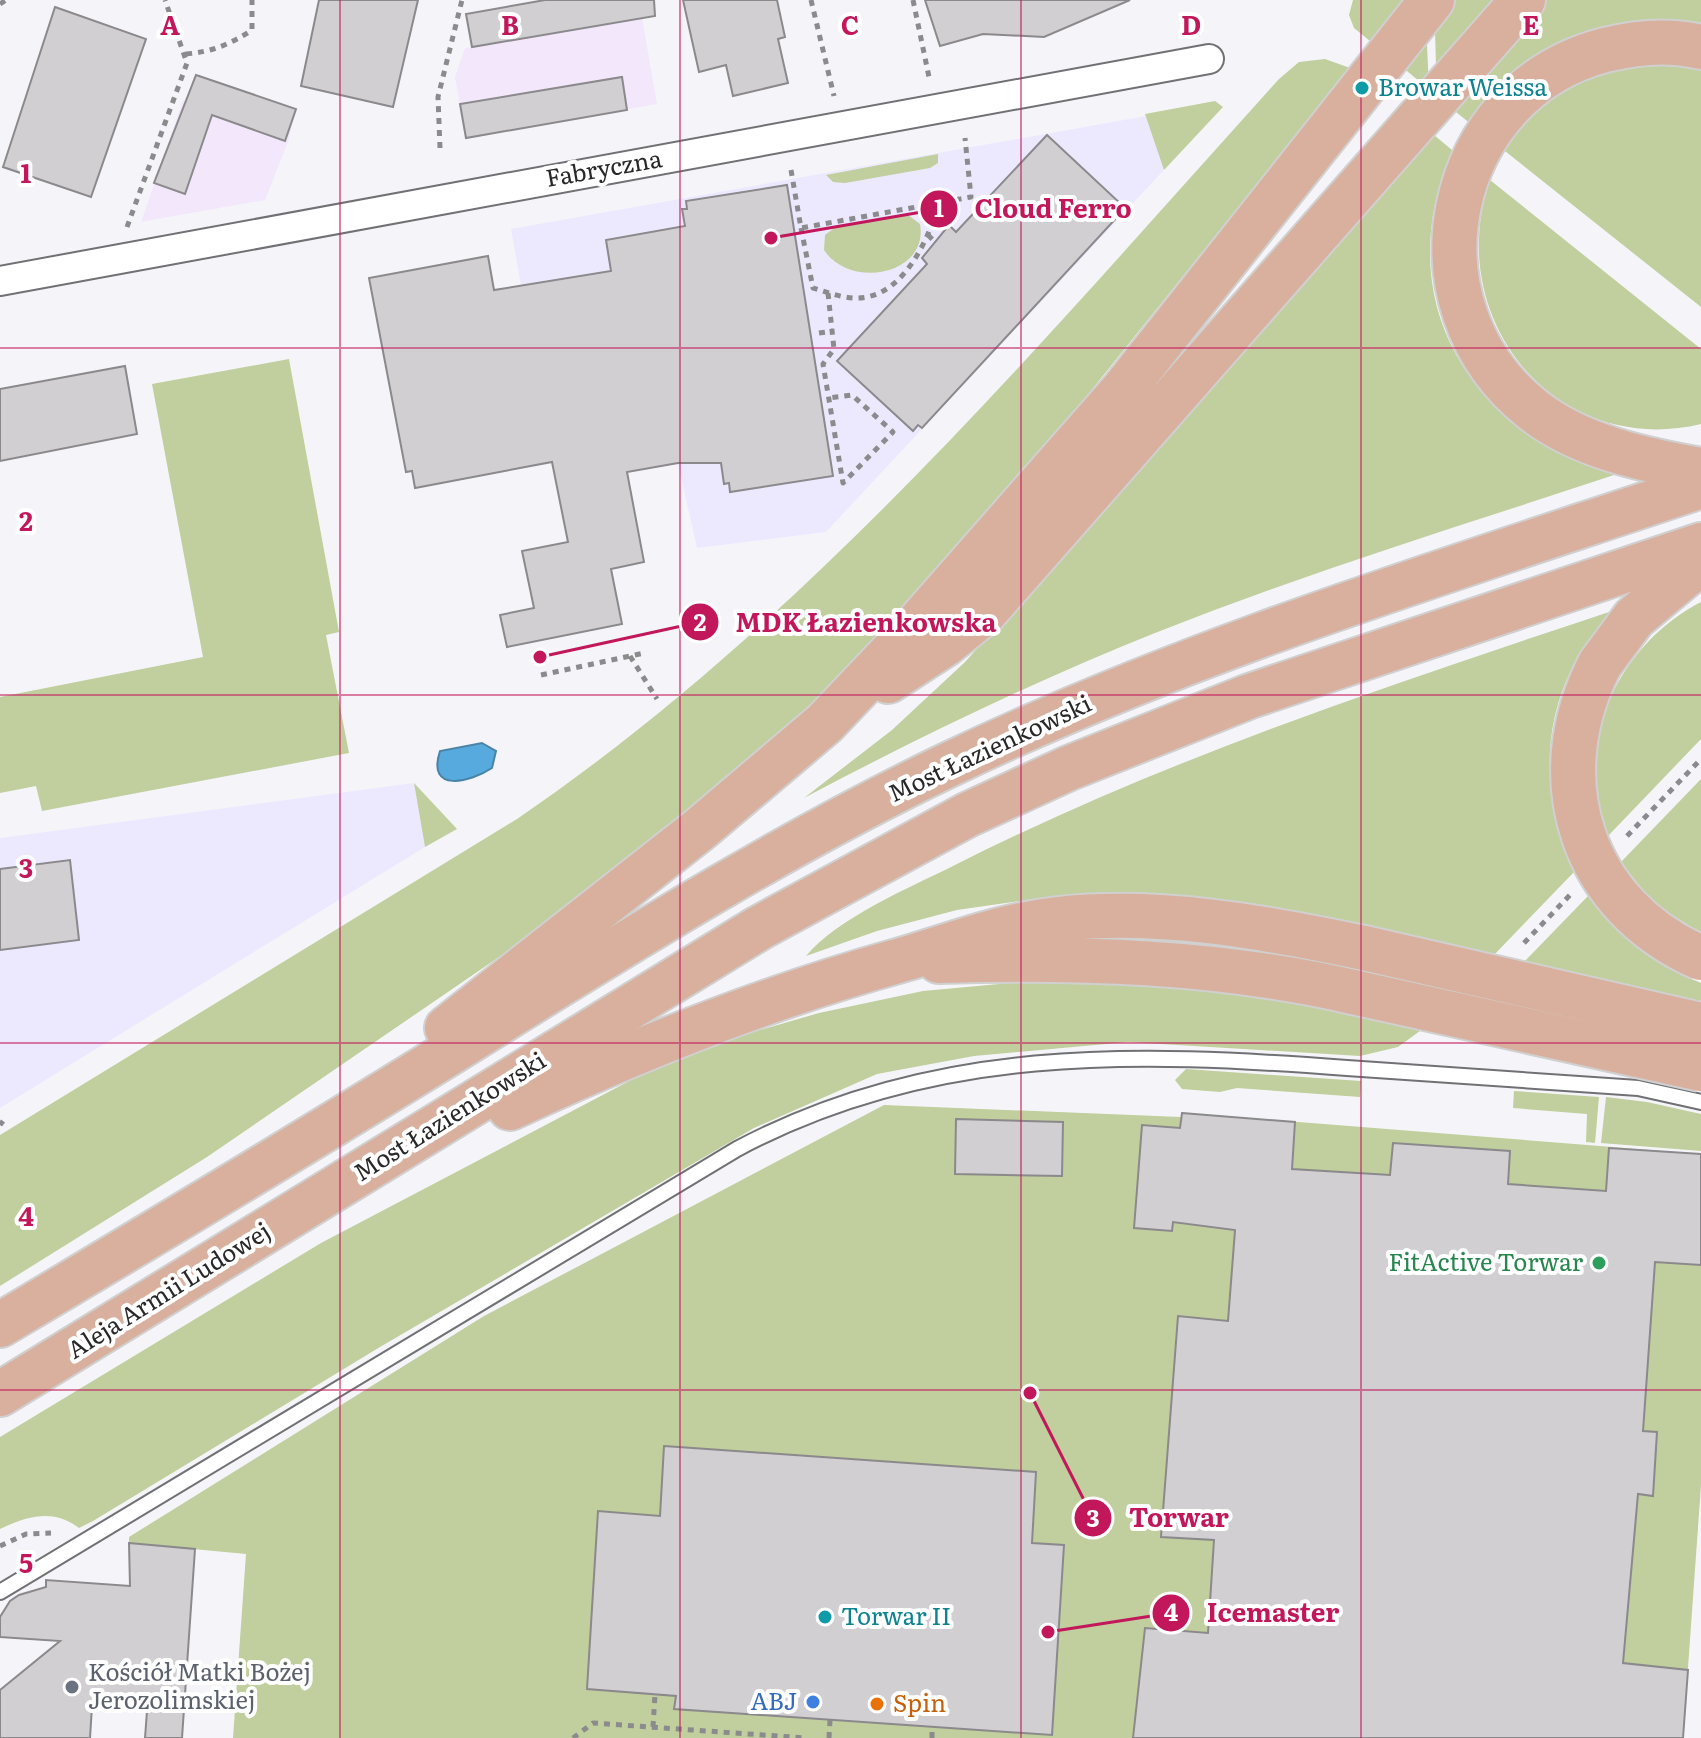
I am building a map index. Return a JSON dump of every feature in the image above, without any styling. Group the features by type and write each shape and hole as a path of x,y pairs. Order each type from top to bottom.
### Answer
{"main road":[{"path":"0,1325 332,1125 475,1005 700,829 825,723 900,644 1114,401 1432,0"},
{"path":"825,723 945,644 985,612 1523,0"},
{"path":"1701,47 1649,42 1593,53 1543,78 1514,102 1489,132 1461,192 1453,244 1463,310 1491,366 1532,410 1584,439 1630,454 1701,470"},
{"name":"Most Łazienkowski","path":"332,1125 625,944 945,766 1101,696 1235,643 1701,486"},
{"name":"Most Łazienkowski","path":"337,1187 745,936 967,815 1083,762 1250,696 1701,545"},
{"path":"1701,562 1634,618 1600,664 1583,702 1573,749 1572,783 1581,828 1604,879 1627,908 1656,933 1701,958"},
{"path":"337,1187 688,1030 821,983 897,962 980,933 1059,919 1098,916 1221,923 1364,948 1701,1025"},
{"path":"897,962 1161,964 1268,976 1701,1069"},
{"name":"Aleja Armii Ludowej","path":"0,1394 337,1187"}],"street":[{"name":"Fabryczna","path":"0,281 1209,59"}],"lane":[{"path":"0,1592 737,1149 808,1114 879,1090 962,1072 1053,1060 1123,1056 1224,1059 1638,1088 1701,1102"}],"path":[{"path":"0,4 6,0"},
{"path":"125,232 187,63 165,0"},
{"path":"186,54 204,52 233,42 252,30 252,0"},
{"path":"440,148 438,97 462,0"},
{"path":"811,0 834,97"},
{"path":"913,0 930,79"},
{"path":"801,228 971,197 965,138"},
{"path":"791,170 813,288 847,298 878,294 913,261 928,235 939,202"},
{"path":"928,235 935,242"},
{"path":"828,293 834,349 823,364 843,483 893,432 852,395 829,398"},
{"path":"819,333 833,331"},
{"path":"541,675 644,653"},
{"path":"630,656 657,699"},
{"path":"1626,837 1701,759"},
{"path":"1518,949 1572,893"},
{"path":"653,1727 655,1694"},
{"path":"829,1738 830,1720"},
{"path":"573,1738 593,1723 806,1738"},
{"path":"932,1727 932,1738"},
{"path":"731,1733 738,1738"}],"shaded area":[{"path":"545,0 639,0 657,104 466,138 455,77 465,48 472,47 466,14"},
{"path":"196,74 296,109 288,142 265,200 141,222 183,100 187,101"},
{"path":"1146,116 1164,170 826,532 697,548 678,464 556,484 511,229"},
{"path":"414,783 425,847 0,1108 0,838"}],"green space":[{"path":"1353,0 1425,0 1429,89 1354,28 1349,15"},
{"path":"1434,0 1701,0 1701,26 1604,26 1586,31 1601,75 1650,66 1701,68 1701,307 1437,97"},
{"path":"1325,59 1350,68 1013,488 889,629 753,760 553,920 207,1157 0,1286 0,1135 517,819 624,740 727,655 825,566 919,472 1101,277 1279,79 1299,62"},
{"path":"1215,101 1223,107 1164,170 1145,114"},
{"path":"1434,135 1452,150 1435,204 1430,256 1436,305 1453,350 1480,389 1516,424 1561,451 1613,471 1614,475 1326,570 1155,633 978,711 804,798 892,730 965,662"},
{"path":"938,154 938,163 930,168 845,183 833,182 826,175"},
{"path":"1490,180 1701,349 1701,424 1648,429 1600,420 1557,399 1523,367 1497,327 1482,281 1479,232"},
{"path":"908,215 920,224 920,241 912,255 900,265 868,273 851,270 836,262 824,250 825,235 836,227"},
{"path":"289,359 339,632 326,635 349,753 42,811 36,786 0,793 0,697 203,657 152,384"},
{"path":"1701,602 1701,739 1608,836 1597,802 1594,768 1598,734 1609,701 1625,671 1646,644 1672,621"},
{"path":"1609,612 1572,668 1561,693 1550,744 1552,796 1564,847 1574,872 1493,956 1112,897 1040,898 957,910 877,931 806,956 837,929 876,904 1115,791 1278,726"},
{"path":"1701,779 1701,933 1653,903 1621,862"},
{"path":"414,783 457,829 425,847"},
{"path":"1588,896 1612,924 1638,947 1668,967 1701,983 1701,1002 1524,962"},
{"path":"1053,979 1214,985 1424,1028 1398,1047 1360,1056 1128,1042 974,1056 877,1074 754,1128 380,1347 93,1521 79,1528 59,1518 40,1516 0,1529 0,1437 321,1243 635,1078 732,1038 819,1013 923,991"},
{"path":"1186,1069 1361,1081 1360,1097 1237,1088 1220,1092 1182,1089 1175,1080"},
{"path":"1514,1091 1599,1097 1595,1143 1586,1142 1587,1114 1513,1108"},
{"path":"1606,1097 1701,1114 1701,1151 1601,1143"},
{"path":"884,1105 1181,1117 1184,1113 1701,1154 1701,1485 1683,1738 233,1738 246,1554 129,1543 129,1537 484,1316"}],"water":[{"path":"482,743 496,751 492,768 463,780 445,779 439,774 440,751"}],"building":[{"path":"319,0 418,0 393,107 301,86"},
{"path":"545,0 654,0 655,16 472,47 466,14"},
{"path":"683,0 777,0 785,37 778,39 788,83 733,96 726,65 699,72"},
{"path":"925,0 1130,0 1044,37 983,34 940,46"},
{"path":"55,7 146,39 91,197 3,167"},
{"path":"196,75 296,109 285,141 212,115 185,194 154,183"},
{"path":"622,77 627,110 466,138 460,104"},
{"path":"1047,135 1122,205 1117,211 1120,214 922,428 918,425 913,431 837,361 927,264 922,258 949,225 956,232"},
{"path":"787,185 833,476 730,492 729,483 724,484 721,463 678,463 627,472 644,562 611,569 622,624 507,647 500,615 534,608 522,551 568,542 552,462 415,488 412,471 406,472 369,278 488,256 494,290 611,271 606,240 685,226 682,209 687,209 686,201"},
{"path":"125,366 137,434 0,461 0,389"},
{"path":"70,860 79,940 0,950 0,869"},
{"path":"1182,1113 1295,1122 1292,1169 1390,1175 1393,1143 1510,1151 1508,1184 1606,1191 1609,1148 1701,1154 1701,1265 1655,1262 1643,1431 1657,1432 1653,1496 1638,1494 1623,1663 1688,1670 1683,1738 1133,1738 1145,1628 1208,1633 1214,1540 1161,1537 1178,1316 1228,1321 1235,1230 1173,1222 1172,1231 1134,1228 1142,1125 1180,1128"},
{"path":"956,1119 1063,1122 1062,1176 955,1174"},
{"name":"Torwar II","path":"664,1446 1036,1472 1032,1543 1064,1545 1052,1735 674,1709 676,1696 587,1689 598,1511 660,1516"},
{"path":"129,1543 195,1549 182,1738 145,1738 147,1711 92,1706 90,1738 0,1738 0,1690 60,1641 0,1637 0,1617 10,1601 46,1587 46,1580 130,1586"}],"place":[{"name":"Browar Weissa","path":"1362,88"},
{"name":"Cloud Ferro","path":"771,238"},
{"name":"MDK Łazienkowska","path":"540,657"},
{"name":"FitActive Torwar","path":"1599,1263"},
{"name":"Torwar","path":"1030,1393"},
{"name":"Torwar II","path":"825,1617"},
{"name":"Icemaster","path":"1048,1632"},
{"name":"Kościół Matki Bożej Jerozolimskiej","path":"72,1687"},
{"name":"ABJ","path":"813,1702"},
{"name":"Spin","path":"877,1704"}]}
